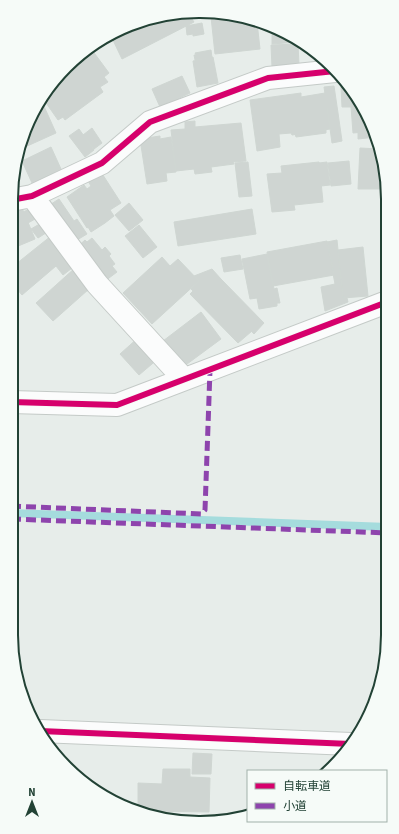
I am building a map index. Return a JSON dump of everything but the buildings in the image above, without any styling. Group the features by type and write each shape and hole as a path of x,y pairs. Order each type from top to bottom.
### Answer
{"street":[{"path":"18,199 32,196 102,163 150,122 268,78 329,72"},
{"path":"32,196 97,284 184,380"},
{"path":"18,402 117,405 381,304"},
{"path":"46,731 344,744"}],"waterway":[{"path":"18,513 381,527"}],"marked path":[{"path":"18,506 201,514 205,510 210,370"},
{"path":"18,519 381,533"}],"cycle path":[{"path":"18,199 32,196 102,163 150,122 268,78 329,72"},
{"path":"18,402 117,405 381,304"},
{"path":"46,731 344,744"}]}
